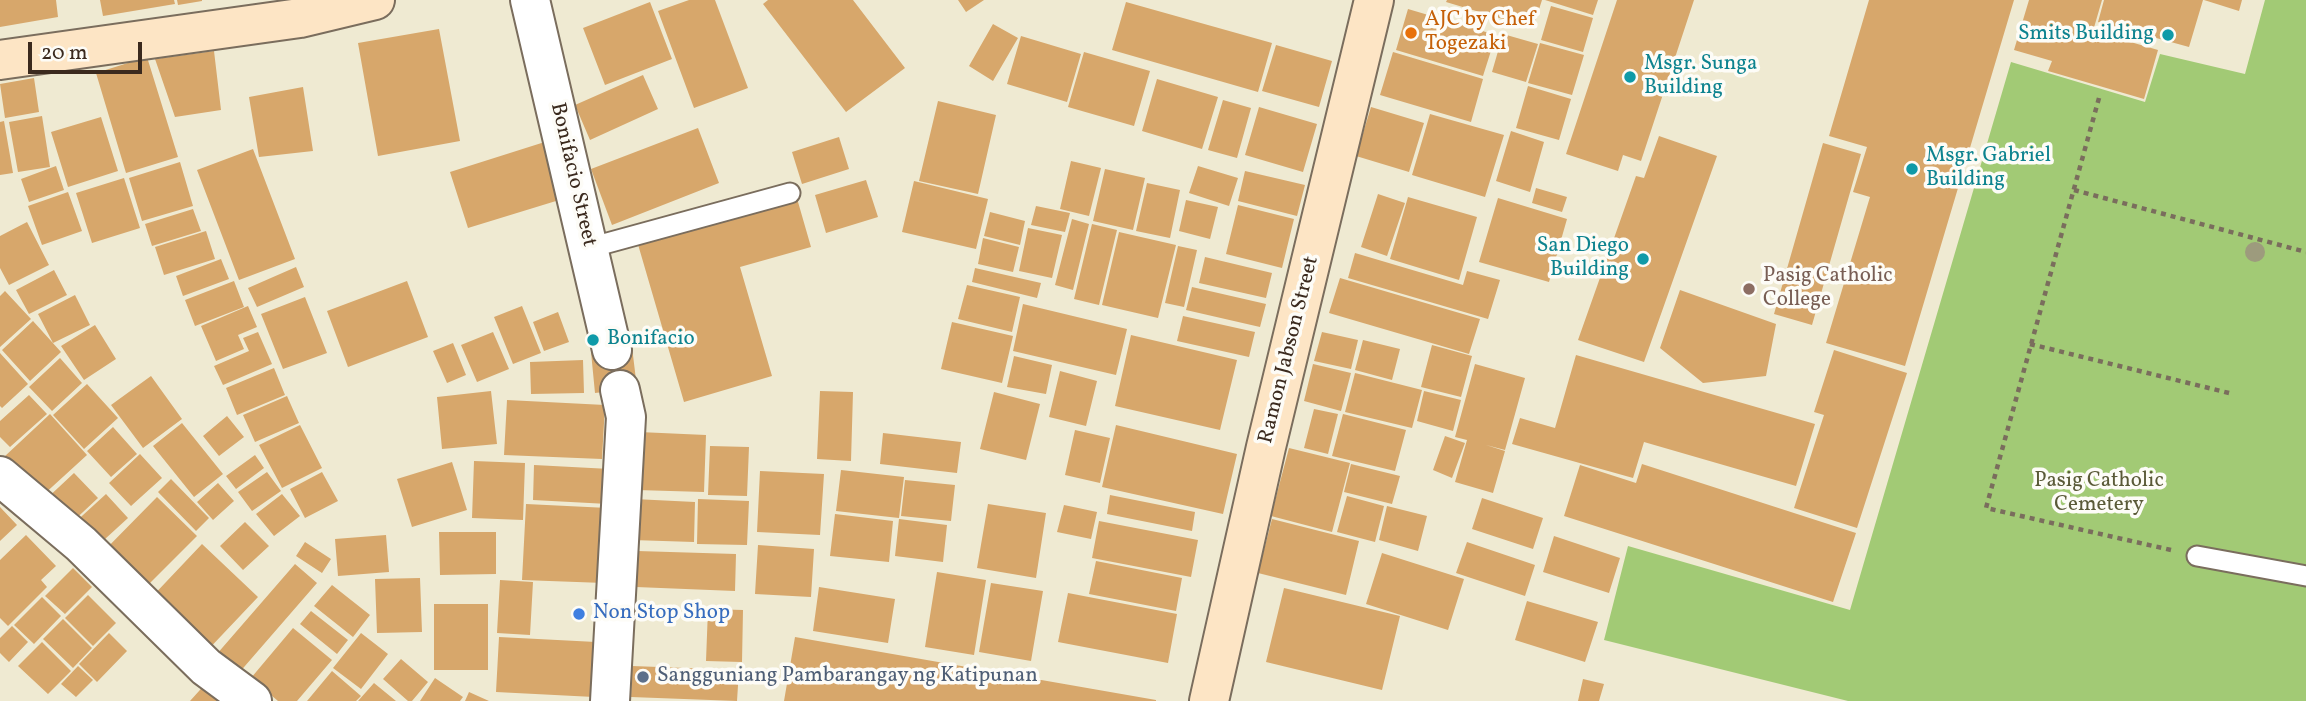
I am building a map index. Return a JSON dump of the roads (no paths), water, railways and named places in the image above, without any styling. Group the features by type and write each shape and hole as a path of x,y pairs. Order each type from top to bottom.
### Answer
{"main road":[{"path":"0,60 300,18 375,0"},
{"name":"Ramon Jabson Street","path":"1209,701 1266,447 1374,0"}],"street":[{"name":"Bonifacio Street","path":"530,0 612,350"},
{"path":"610,701 626,417 620,390"},
{"path":"0,476 81,544 206,667 252,701"}],"lane":[{"path":"589,248 790,194"},
{"path":"2197,556 2306,576"}],"place":[{"name":"AJC by Chef Togezaki","path":"1411,33"},
{"name":"Smits Building","path":"2168,35"},
{"name":"Msgr. Sunga Building","path":"1630,77"},
{"name":"Msgr. Gabriel Building","path":"1912,169"},
{"name":"San Diego Building","path":"1643,259"},
{"name":"Pasig Catholic College","path":"1749,289"},
{"name":"Bonifacio","path":"593,340"},
{"name":"Non Stop Shop","path":"579,614"},
{"name":"Sangguniang Pambarangay ng Katipunan","path":"643,677"}],"park label":[{"name":"Pasig Catholic Cemetery","path":"2099,494"}]}
